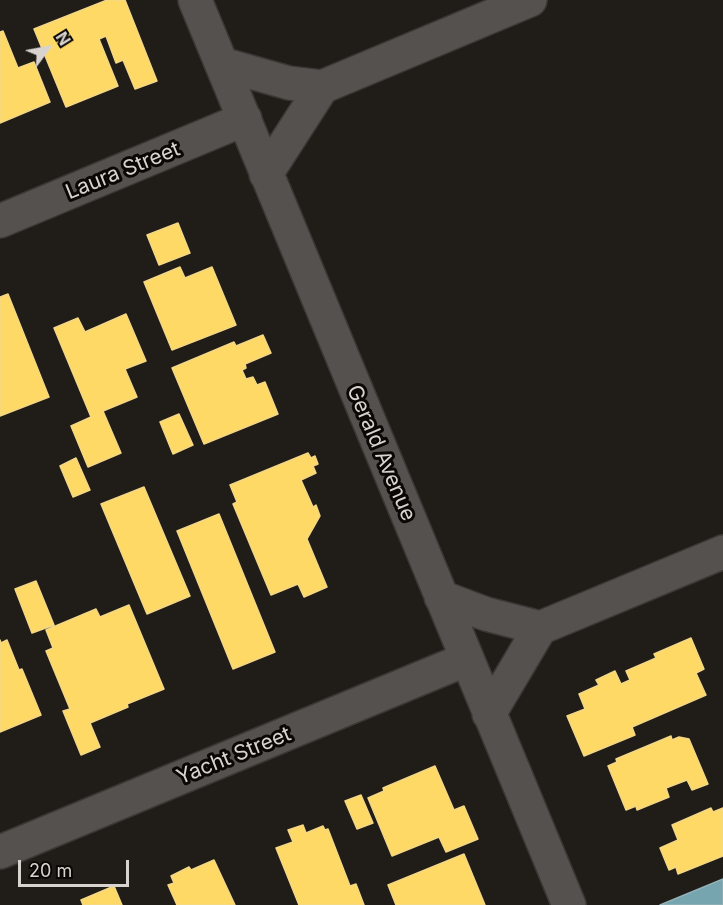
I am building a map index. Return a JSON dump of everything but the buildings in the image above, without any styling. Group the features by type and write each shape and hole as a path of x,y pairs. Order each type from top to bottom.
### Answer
{"street":[{"name":"Gerald Avenue","path":"195,0 569,905"},
{"path":"222,64 289,82 322,87 530,0"},
{"path":"266,174 322,87"},
{"name":"Laura Street","path":"0,221 244,119"},
{"path":"489,714 540,628 723,552"},
{"path":"441,597 486,614 540,628"},
{"name":"Yacht Street","path":"0,852 467,659"}]}
